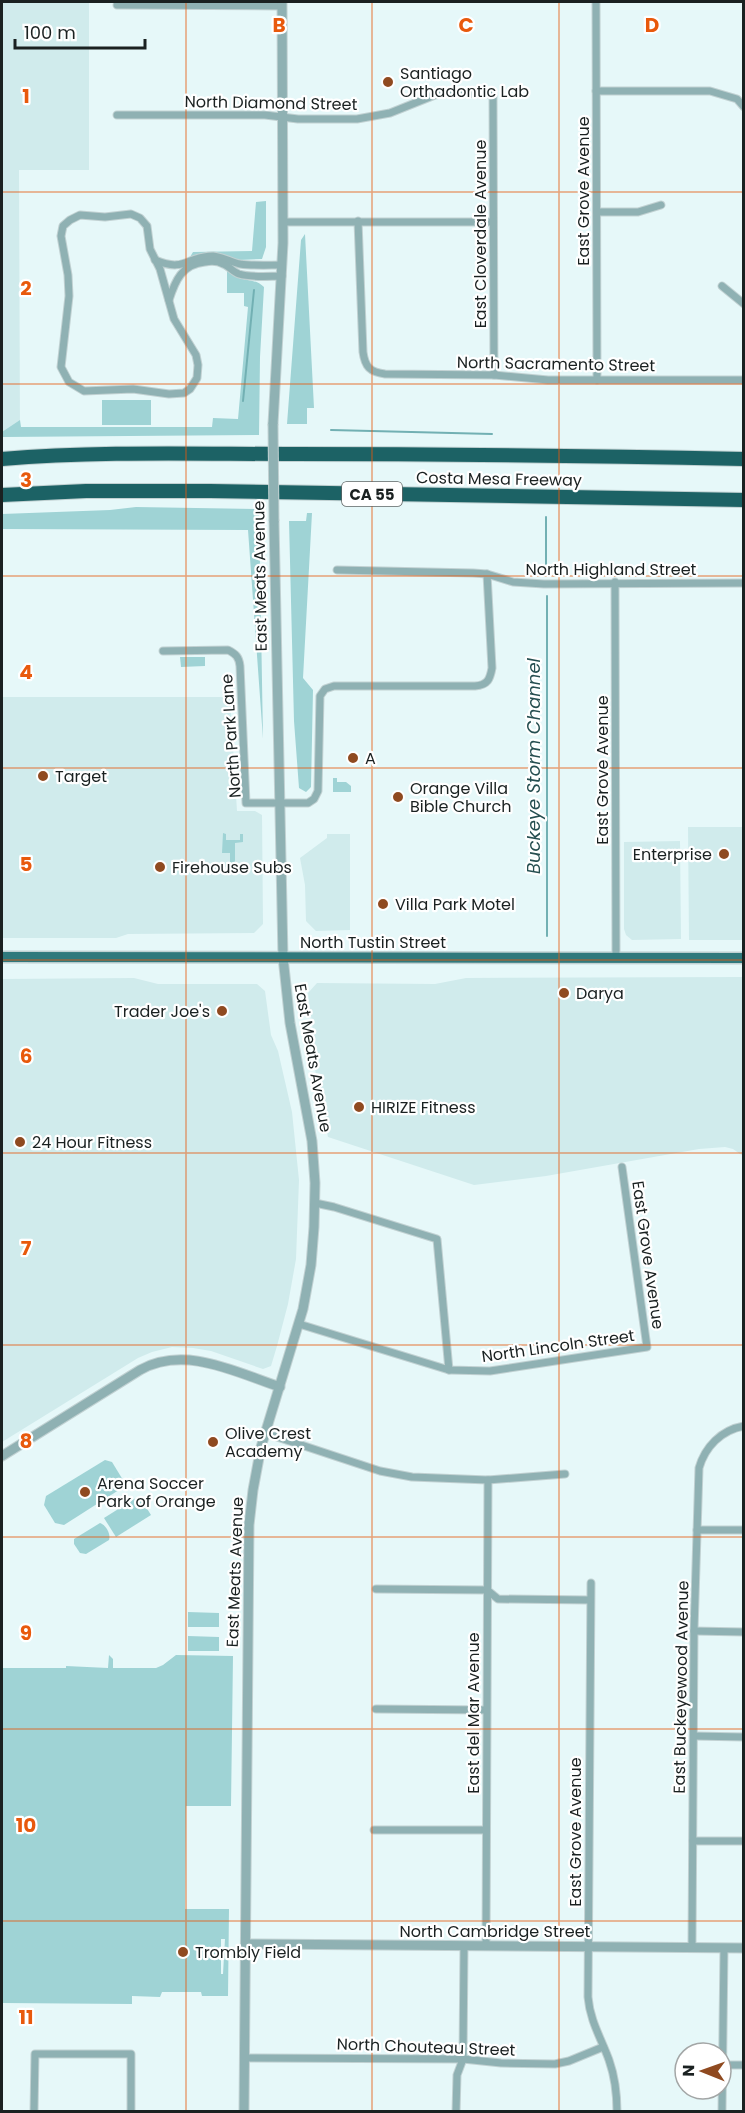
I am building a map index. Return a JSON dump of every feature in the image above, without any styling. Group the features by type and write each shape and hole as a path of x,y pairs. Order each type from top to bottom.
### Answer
{"highway":[{"name":"Costa Mesa Freeway","path":"2,459 91,454 521,454 744,459"},
{"name":"Costa Mesa Freeway","path":"2,495 86,490 744,500"}],"main road":[{"name":"North Tustin Street","path":"2,957 744,958"}],"street":[{"name":"East Grove Avenue","path":"596,2 597,380"},
{"path":"117,5 282,4"},
{"name":"East Meats Avenue","path":"244,2112 248,1544 253,1490 265,1433 299,1324 311,1265 315,1203 310,1125 290,1023 283,957 273,424 282,276 282,4"},
{"path":"596,90 710,91 737,99 744,107"},
{"name":"North Diamond Street","path":"117,115 265,115 282,118 357,119 390,113 435,95 493,94"},
{"name":"East Cloverdale Avenue","path":"493,94 494,375"},
{"path":"597,212 638,212 661,205"},
{"path":"127,214 136,216 147,226 150,249 160,269 169,300 176,324 192,346 197,359 197,378 187,391 169,394 128,389 88,392 76,388 66,379 60,363 69,296 62,236 63,226 70,220 80,215 105,217 127,214"},
{"name":"North Sacramento Street","path":"358,221 363,351 368,369 386,374 494,375 548,380 744,380"},
{"path":"283,222 493,222"},
{"path":"155,260 169,266 178,266 211,256 239,264 282,265"},
{"path":"169,300 181,273 201,262 219,262 244,275 282,276"},
{"path":"722,286 744,304"},
{"name":"North Highland Street","path":"337,570 487,574 525,584 744,583"},
{"name":"North Park Lane","path":"163,651 228,650 239,658 246,803 308,803 316,795 318,785 320,696 325,689 334,686 485,684 489,681 492,668 487,574"},
{"name":"East Grove Avenue","path":"615,582 616,958"},
{"name":"East Grove Avenue","path":"622,1167 647,1347"},
{"path":"315,1203 437,1239 449,1370"},
{"name":"North Lincoln Street","path":"299,1324 449,1370 490,1371 647,1347"},
{"path":"2,1456 140,1370 164,1361 179,1359 204,1362 280,1387"},
{"name":"East Buckeyewood Avenue","path":"692,1947 694,1631 699,1468 707,1448 720,1435 744,1426"},
{"path":"265,1433 394,1475 412,1478 488,1480 565,1474"},
{"name":"East del Mar Avenue","path":"486,1946 488,1480"},
{"path":"697,1530 744,1530"},
{"name":"East Grove Avenue","path":"591,1583 589,2012 616,2082 617,2112"},
{"path":"375,1589 487,1590 498,1599 590,1600"},
{"path":"694,1631 744,1632"},
{"path":"376,1709 486,1710"},
{"path":"694,1736 744,1737"},
{"path":"374,1830 486,1830"},
{"path":"693,1841 744,1840"},
{"name":"North Cambridge Street","path":"246,1944 744,1948"},
{"path":"456,2112 457,2074 463,2059 464,1946"},
{"path":"723,2041 724,1948"},
{"name":"North Chouteau Street","path":"245,2058 463,2059 501,2063 555,2064 569,2061 603,2047"},
{"path":"34,2112 35,2054 131,2054 131,2112"}],"shaded area":[{"path":"2,2 89,2 89,170 19,170 20,436 2,437"},
{"path":"266,201 266,247 262,259 238,260 217,254 190,257 193,252 252,251 256,202"},
{"path":"305,234 314,408 307,408 307,424 287,424 301,240"},
{"path":"227,270 236,277 264,287 259,435 2,437 2,432 20,420 21,427 212,427 213,418 238,419 248,307 244,306 244,293 227,293"},
{"path":"102,400 151,400 151,425 102,425"},
{"path":"136,507 259,509 263,739 248,530 2,529 2,514"},
{"path":"307,513 312,513 303,678 313,690 311,787 306,792 299,788 294,721 289,521 306,521"},
{"path":"180,657 205,657 205,666 181,667"},
{"path":"2,697 230,697 237,811 255,811 262,815 263,924 254,933 128,934 116,938 2,938"},
{"path":"333,778 337,778 337,782 346,782 351,786 351,792 333,792"},
{"path":"688,827 743,827 743,940 689,940"},
{"path":"223,833 226,834 226,840 240,840 240,834 243,834 243,842 235,843 235,864 242,864 242,866 223,867 223,864 230,863 230,853 222,853"},
{"path":"327,834 350,834 350,930 316,931 306,921 305,885 300,858 327,838"},
{"path":"680,841 681,939 632,940 626,935 624,929 624,842"},
{"path":"743,977 743,1156 725,1147 699,1149 546,1176 474,1185 328,1137 313,1059 315,1046 308,993 317,983 435,984 466,978"},
{"path":"134,978 158,984 257,984 265,991 271,1035 278,1051 292,1112 299,1180 296,1259 277,1346 271,1366 263,1369 211,1351 193,1348 172,1347 152,1352 138,1358 2,1442 2,979"},
{"name":"Arena Soccer Park of Orange","path":"105,1460 112,1462 123,1480 122,1488 64,1525 55,1523 44,1505 46,1496"},
{"path":"139,1496 151,1515 116,1537 104,1518"},
{"path":"100,1523 108,1530 109,1540 86,1554 80,1553 74,1544 74,1539"},
{"path":"188,1612 219,1613 219,1627 188,1627"},
{"path":"188,1636 219,1637 219,1651 188,1651"},
{"path":"109,1655 113,1659 113,1668 156,1668 176,1655 233,1656 231,1806 186,1806 185,1909 229,1909 228,1996 202,1996 201,1992 162,1992 160,1997 132,1996 132,2004 2,2003 2,1668 66,1668 66,1666 108,1668","holes":["221,1939 225,1939 223,1974 221,1974"]}],"waterway":[{"name":"Buckeye Storm Channel","path":"243,401 254,290"},
{"name":"Buckeye Storm Channel","path":"331,430 492,434"},
{"name":"Buckeye Storm Channel","path":"546,517 546,571"},
{"name":"Buckeye Storm Channel","path":"547,596 547,936"}],"place":[{"name":"Santiago Orthadontic Lab","path":"388,82"},
{"name":"A","path":"353,758"},
{"name":"Target","path":"43,776"},
{"name":"Orange Villa Bible Church","path":"398,797"},
{"name":"Enterprise","path":"724,854"},
{"name":"Firehouse Subs","path":"160,867"},
{"name":"Villa Park Motel","path":"383,904"},
{"name":"Darya","path":"564,993"},
{"name":"Trader Joe's","path":"222,1011"},
{"name":"HIRIZE Fitness","path":"359,1107"},
{"name":"24 Hour Fitness","path":"20,1142"},
{"name":"Olive Crest Academy","path":"213,1442"},
{"name":"Arena Soccer Park of Orange","path":"85,1492"},
{"name":"Trombly Field","path":"183,1952"}]}
